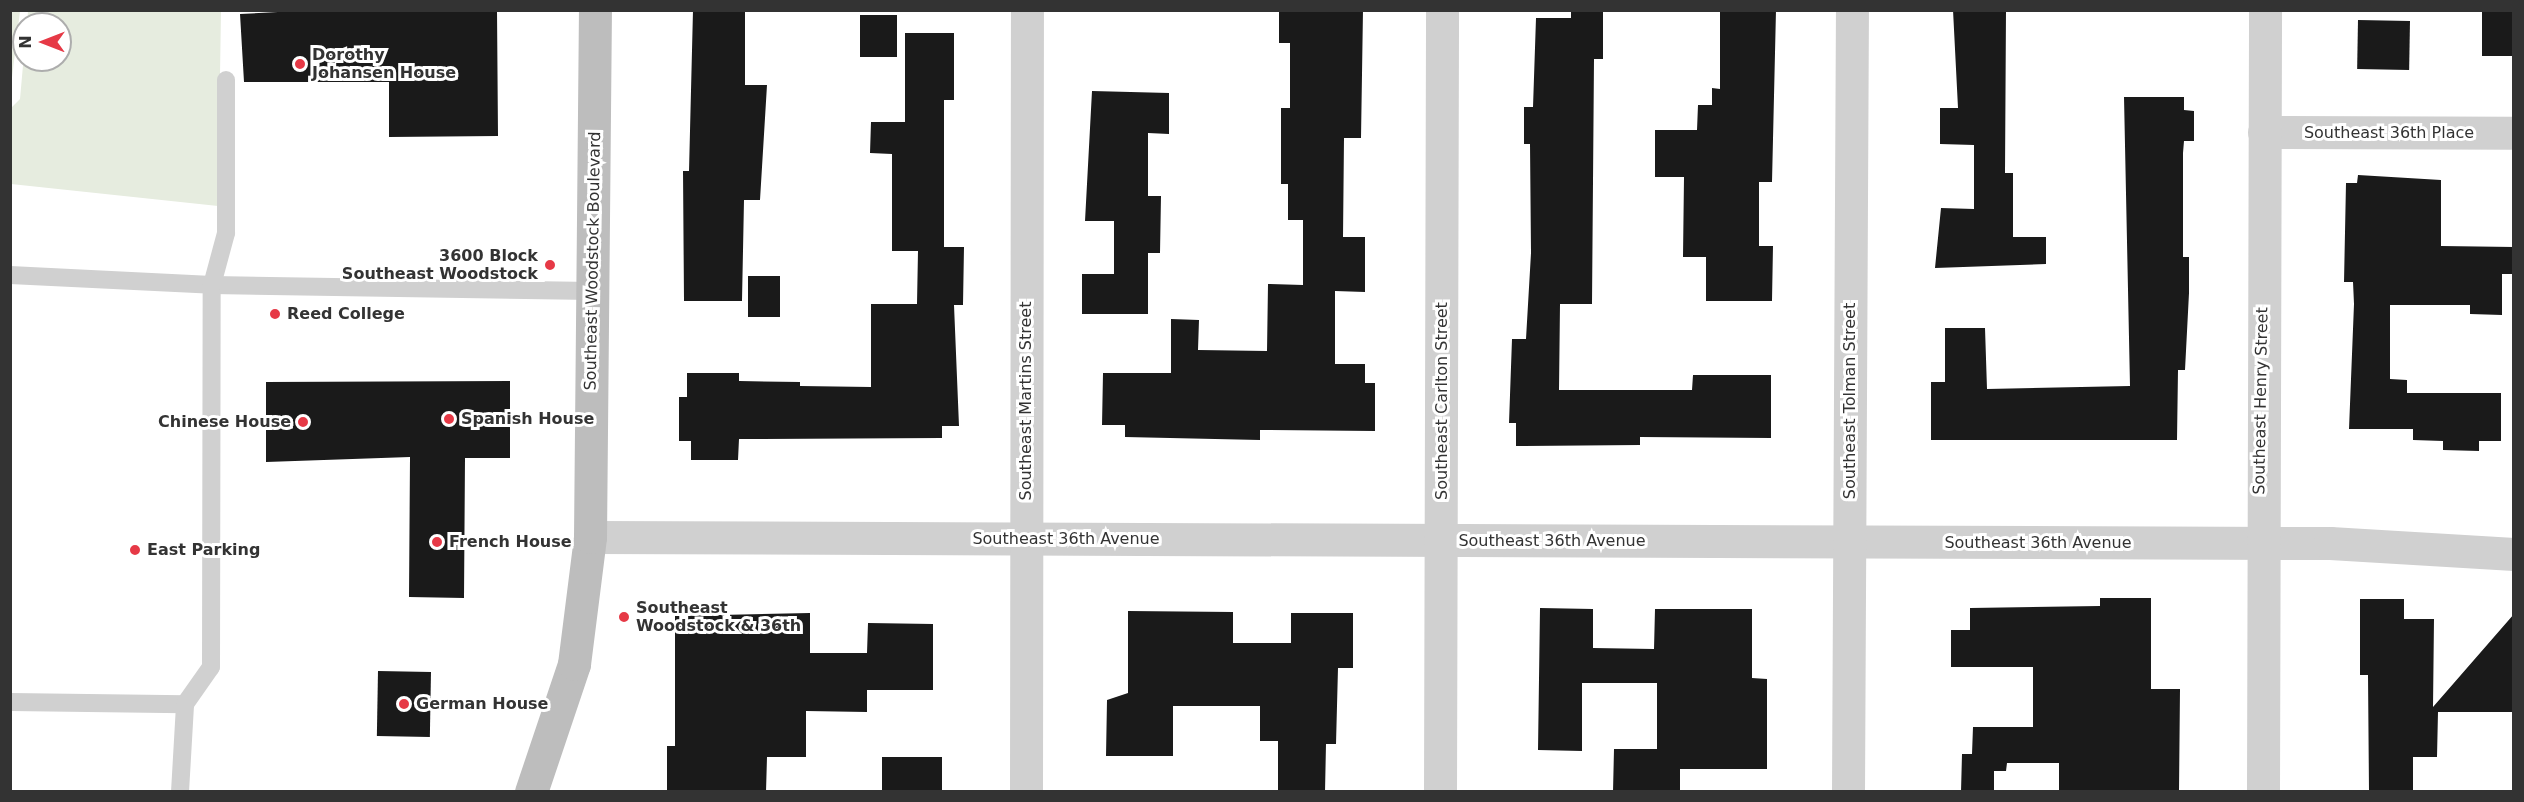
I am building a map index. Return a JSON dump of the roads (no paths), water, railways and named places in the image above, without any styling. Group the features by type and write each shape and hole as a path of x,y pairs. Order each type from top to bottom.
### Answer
{"main road":[{"name":"Southeast Woodstock Boulevard","path":"531,792 574,664 591,537 595,10"}],"street":[{"name":"Southeast Martins Street","path":"1026,792 1027,10"},
{"name":"Southeast Carlton Street","path":"1440,792 1442,10"},
{"name":"Southeast Tolman Street","path":"1848,792 1852,10"},
{"name":"Southeast Henry Street","path":"2263,792 2260,543 2265,10"},
{"name":"Southeast 36th Place","path":"2265,132 2514,133"},
{"name":"Southeast 36th Avenue","path":"591,537 2260,543 2514,554"}],"lane":[{"path":"180,792 185,704 211,667 212,285 226,233 226,80"},
{"path":"10,275 212,285 593,291"},
{"path":"10,702 185,704"}],"place":[{"name":"Dorothy Johansen House","path":"300,64"},
{"name":"3600 Block Southeast Woodstock","path":"550,265"},
{"name":"Reed College","path":"275,314"},
{"name":"Spanish House","path":"449,419"},
{"name":"Chinese House","path":"303,422"},
{"name":"French House","path":"437,542"},
{"name":"East Parking","path":"135,550"},
{"name":"Southeast Woodstock & 36th","path":"624,617"},
{"name":"German House","path":"404,704"}]}
